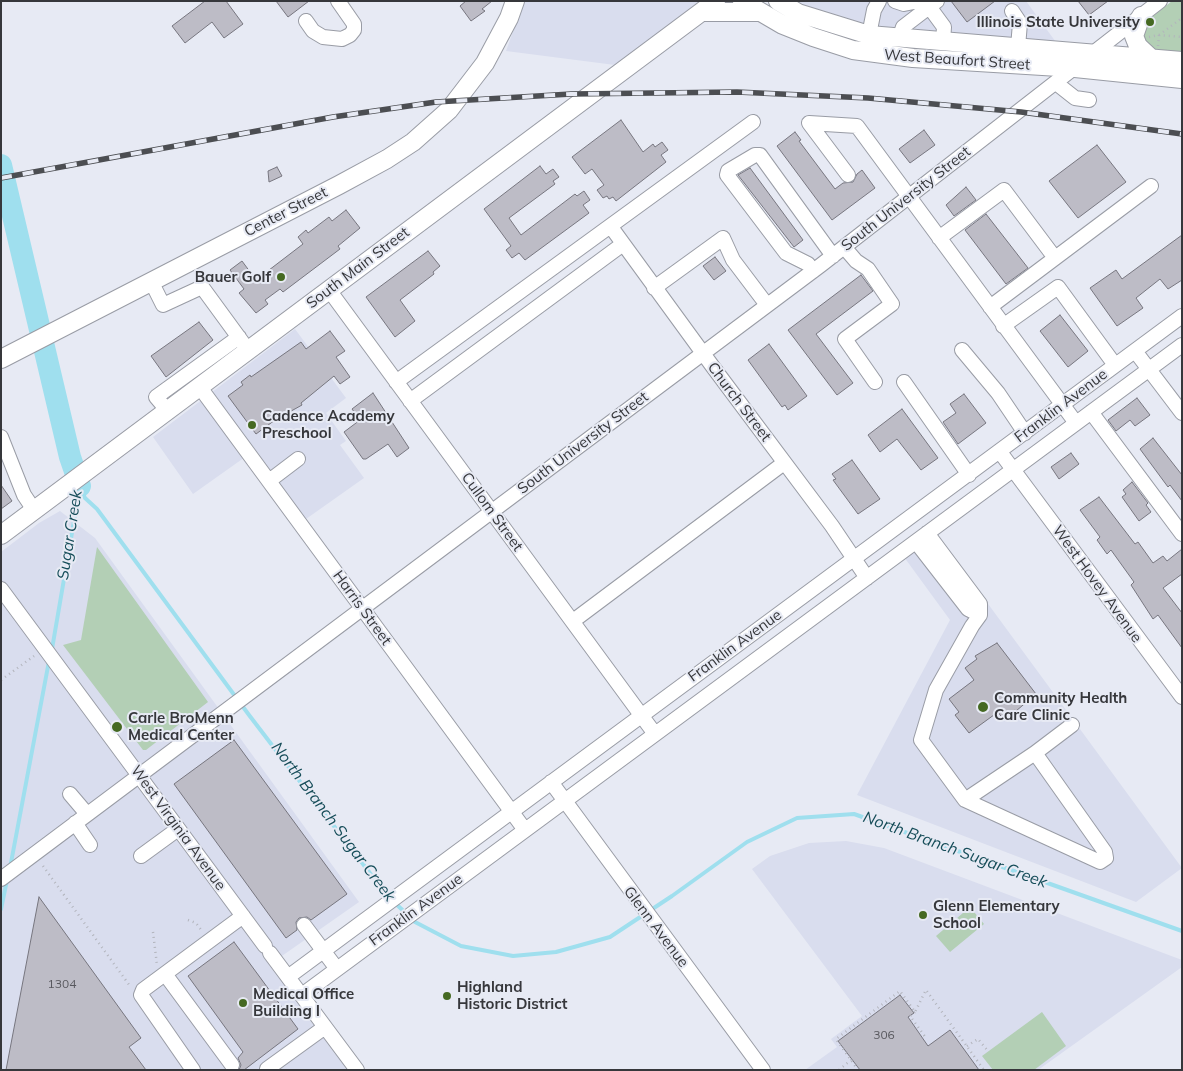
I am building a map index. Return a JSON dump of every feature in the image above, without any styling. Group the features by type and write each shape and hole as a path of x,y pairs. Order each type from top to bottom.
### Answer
{"main road":[{"name":"Center Street","path":"1,358 386,160 413,142 448,110 480,71 497,43 515,1"},
{"name":"South Main Street","path":"1,535 199,386 244,343 329,290 716,1"},
{"name":"West Beaufort Street","path":"742,1 783,25 853,50 913,58 1074,68 1182,79"},
{"name":"West Beaufort Street","path":"784,4 869,34 943,42 1182,61"},
{"path":"701,12 762,12"},
{"path":"1141,16 1134,36 1138,46 1152,59"}],"street":[{"path":"306,21 313,31 323,37 342,39 350,35 354,30 354,24 338,1"},
{"path":"869,34 878,1"},
{"path":"896,1 904,4 919,1"},
{"name":"South University Street","path":"1,878 813,271 1160,1"},
{"path":"898,38 903,27 935,7 944,27 943,42"},
{"path":"1012,11 1020,23 1018,47"},
{"path":"1056,83 1075,98 1089,100"},
{"path":"396,382 754,122"},
{"path":"848,175 809,123 856,126 1076,423"},
{"path":"813,271 808,264 786,253 727,175 728,171 755,155 760,155 838,251 868,269 892,304 846,339 875,382"},
{"path":"990,307 1151,186"},
{"path":"940,238 1004,190 1055,258"},
{"name":"Church Street","path":"611,227 654,288 855,558 867,578"},
{"path":"654,288 723,238 734,260 767,305"},
{"path":"410,401 623,244"},
{"path":"151,281 163,305 202,287 244,343 156,397 167,410"},
{"path":"1003,326 1058,287 1115,365"},
{"name":"Cullom Street","path":"329,290 655,734"},
{"name":"Franklin Avenue","path":"288,976 1182,316"},
{"name":"Franklin Avenue","path":"302,996 1182,345"},
{"path":"962,350 998,393 1025,433"},
{"path":"1135,351 1182,412"},
{"path":"904,382 969,474"},
{"name":"Harris Street","path":"199,386 525,830"},
{"path":"1091,412 1182,534"},
{"path":"3,441 7,468 24,495 37,508"},
{"name":"West Hovey Avenue","path":"1000,452 1182,697"},
{"path":"269,481 298,459"},
{"path":"572,621 784,463"},
{"path":"922,537 968,609 980,615 936,690 921,740 965,800 1100,862 1106,858 1105,852 1035,753"},
{"name":"West Virginia Avenue","path":"1,589 356,1070"},
{"path":"965,800 1035,753 1072,725"},
{"name":"Glenn Avenue","path":"551,782 763,1070"},
{"path":"70,794 87,814"},
{"path":"75,824 90,845"},
{"path":"141,856 178,829"},
{"path":"193,1070 136,988 243,916"},
{"path":"304,925 337,969"},
{"path":"161,970 232,1065"},
{"path":"267,1069 325,1027"}],"path":[{"path":"1182,18 1159,35 1182,37"},
{"path":"1,680 36,655"},
{"path":"43,866 136,988"},
{"path":"188,920 196,923 202,932"},
{"path":"153,932 161,970"},
{"path":"926,1038 910,1016 916,1012 926,990 984,1070"},
{"path":"858,1070 836,1039 900,991 916,1012"},
{"path":"967,1046 978,1039 988,1051"},
{"path":"839,1070 851,1060"}],"shaded area":[{"path":"524,1 701,1 615,65 506,51"},
{"path":"792,1 1026,1 1058,45 860,28"},
{"name":"Cadence Academy Preschool","path":"295,329 346,398 326,413 346,441 340,445 364,478 306,519 255,450 193,494 153,437"},
{"name":"Carle BroMenn Medical Center","path":"60,511 95,538 359,902 269,965 347,1070 1,1070 1,552 39,523"},
{"name":"Community Health Care Clinic","path":"936,533 1182,868 1136,902 857,795 950,620 904,557"},
{"name":"Glenn Elementary School","path":"846,841 884,848 1182,960 1182,967 1038,1070 805,1070 837,1047 831,1039 862,1016 752,869 770,856 809,843"}],"green space":[{"path":"1172,1 1182,1 1182,54 1157,52 1145,47 1140,30 1143,24"},
{"path":"97,547 208,702 146,750 143,750 63,645 81,640"},
{"path":"970,907 984,924 950,952 936,936"},
{"path":"1042,1012 1066,1046 1034,1070 993,1070 982,1056"}],"building":[{"path":"205,1 226,1 243,24 224,38 212,22 185,43 172,26"},
{"path":"276,1 309,1 288,17"},
{"path":"466,1 492,1 482,9 485,11 471,21 460,6"},
{"path":"951,1 995,1 967,22"},
{"path":"1078,1 1108,1 1089,15"},
{"path":"621,120 643,152 653,144 655,147 662,142 668,150 661,155 666,162 616,201 613,197 609,199 607,196 603,198 597,190 604,185 592,169 585,174 572,157"},
{"path":"924,130 935,145 910,163 899,149"},
{"path":"795,132 801,140 799,141 835,189 843,183 853,182 857,174 862,170 875,188 832,220 777,146"},
{"path":"1097,145 1126,182 1078,218 1049,181"},
{"path":"540,166 546,174 553,169 559,177 553,181 555,184 509,218 521,235 575,194 577,196 584,191 590,200 583,205 589,213 525,260 519,253 512,258 506,250 511,246 484,209"},
{"path":"277,167 282,176 269,182 268,171"},
{"path":"750,168 803,240 794,247 738,175"},
{"path":"966,187 976,200 954,216 946,205"},
{"path":"346,210 360,228 338,246 340,249 283,292 280,289 265,300 268,304 256,313 239,293 244,289 230,270 242,261 256,280 303,244 298,237 306,230 308,233 329,217 332,221"},
{"path":"986,214 1028,268 1006,284 965,230"},
{"path":"1182,235 1182,280 1168,289 1160,279 1136,298 1143,308 1117,326 1090,288 1116,270 1122,279"},
{"path":"428,251 440,266 433,272 434,274 400,300 415,321 395,337 366,297"},
{"path":"715,257 726,271 714,280 703,266"},
{"path":"861,275 873,291 816,334 853,383 837,395 788,330"},
{"path":"1060,315 1088,351 1068,367 1040,331"},
{"path":"199,322 213,340 166,377 151,356"},
{"path":"330,331 345,351 336,357 350,377 340,384 334,376 301,403 302,405 275,420 256,434 228,396 243,385 241,382 250,375 251,377 301,342 306,349"},
{"path":"769,344 807,396 788,410 785,405 782,407 748,360"},
{"path":"373,393 409,448 397,457 388,444 366,459 363,459 344,432 360,420 352,409"},
{"path":"964,394 986,423 958,444 943,422 956,413 950,404"},
{"path":"1137,398 1150,415 1135,426 1130,420 1116,431 1108,420"},
{"path":"902,409 938,458 921,470 897,439 880,452 868,435"},
{"path":"1153,438 1182,475 1182,501 1170,485 1168,487 1140,449"},
{"path":"1071,453 1079,464 1059,479 1051,467"},
{"path":"852,460 880,499 858,514 833,480 836,479 832,474"},
{"path":"1132,482 1148,503 1146,505 1151,512 1139,521 1122,497 1126,494 1123,490"},
{"path":"1,485 12,501 1,509"},
{"path":"1099,497 1135,544 1138,542 1153,563 1163,556 1167,561 1182,549 1182,574 1163,588 1182,613 1182,648 1158,615 1153,619 1131,585 1134,582 1111,550 1107,554 1097,540 1100,537 1080,510"},
{"path":"997,643 1036,694 1003,719 998,712 969,733 955,715 959,712 949,699 974,680 965,668 977,659 975,656"},
{"path":"234,740 347,894 311,920 307,917 299,918 296,922 297,930 286,938 174,784"},
{"path":"39,897 141,1038 129,1047 146,1070 6,1070"},
{"name":"Medical Office Building I","path":"234,942 298,1029 244,1070 239,1070 241,1065 238,1058 243,1052 188,976"},
{"path":"900,995 914,1013 908,1017 928,1046 950,1030 979,1070 860,1070 838,1041"}],"waterway":[{"name":"Sugar Creek","path":"1,165 70,457 80,486"},
{"name":"North Branch Sugar Creek","path":"80,486 85,498 97,509 249,715 389,898"},
{"name":"Sugar Creek","path":"52,649 80,486"},
{"name":"Sugar Creek","path":"10,868 49,661"},
{"name":"North Branch Sugar Creek","path":"394,902 415,922 461,946 513,956 556,952 610,937 672,896 747,842 797,818 854,814 1182,931"},
{"name":"Sugar Creek","path":"1,909 7,880"}],"railway":[{"path":"1,178 333,117 436,102 571,94 737,92 868,98 1021,112 1182,134"}],"place":[{"name":"Illinois State University","path":"1150,22"},
{"name":"Bauer Golf","path":"281,277"},
{"name":"Cadence Academy Preschool","path":"252,425"},
{"name":"Community Health Care Clinic","path":"983,707"},
{"name":"Carle BroMenn Medical Center","path":"117,727"},
{"name":"Glenn Elementary School","path":"923,915"},
{"name":"Highland Historic District","path":"447,996"},
{"name":"Medical Office Building I","path":"243,1003"}]}
